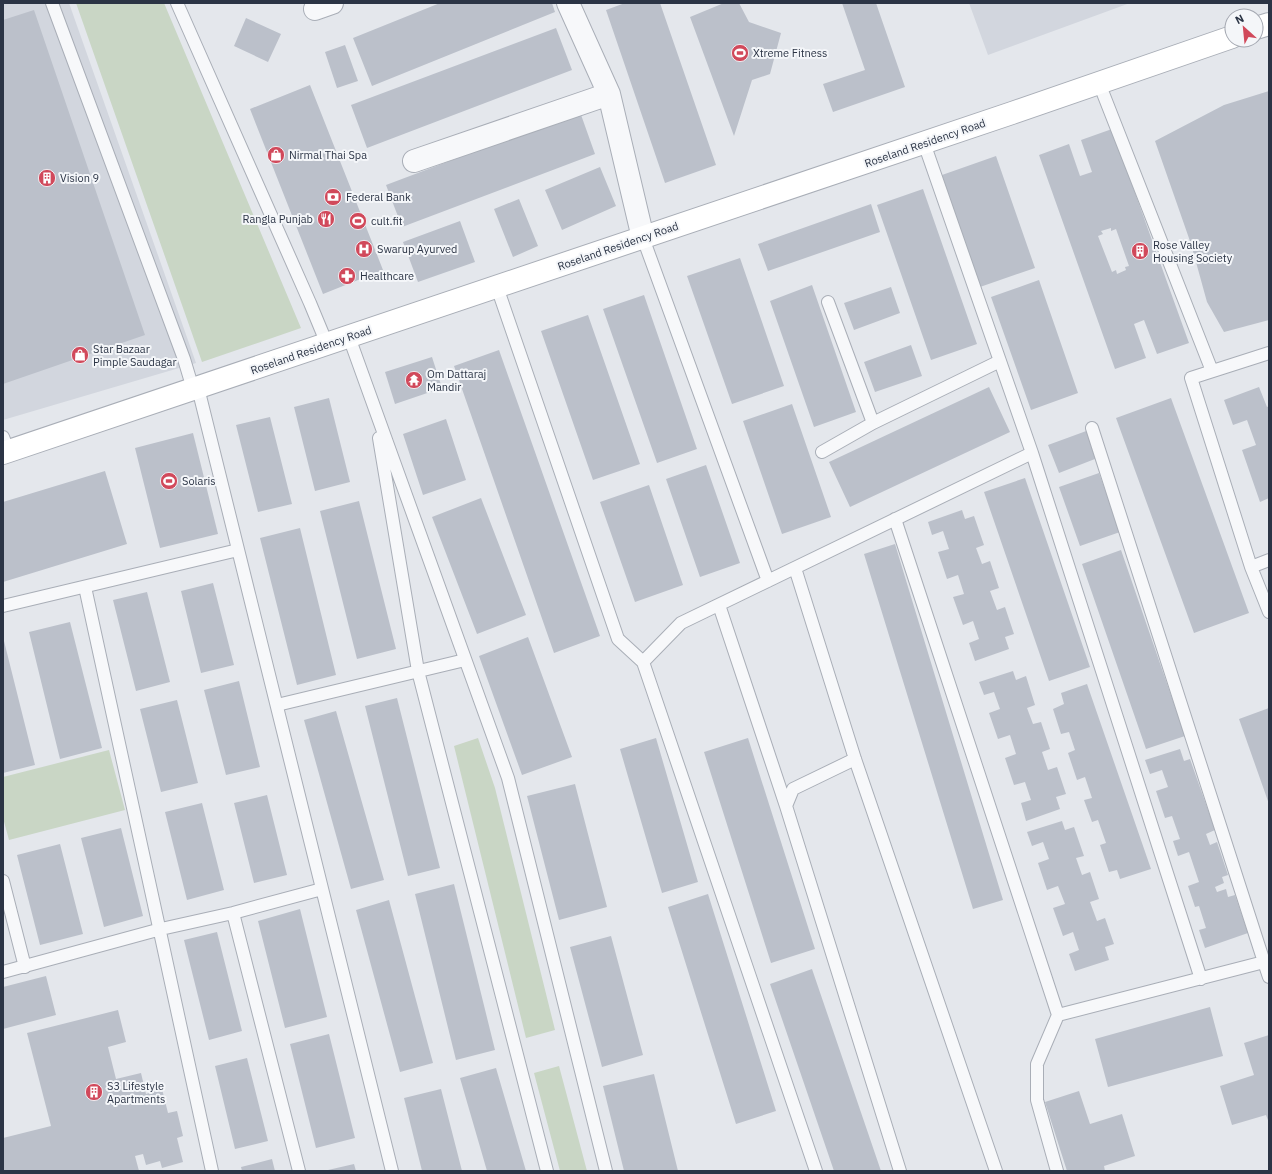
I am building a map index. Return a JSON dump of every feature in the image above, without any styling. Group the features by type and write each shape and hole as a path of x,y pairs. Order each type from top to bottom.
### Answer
{"street":[{"path":"568,3 609,94 643,238"},
{"name":"Roseland Residency Road","path":"5,447 195,389 924,143 1224,40"},
{"path":"414,161 609,94"}],"lane":[{"path":"52,3 195,389 238,550 392,1171"},
{"path":"177,3 327,344"},
{"path":"1099,83 1212,371"},
{"path":"924,143 1032,453 1200,979"},
{"path":"643,238 768,581"},
{"path":"497,287 618,638 643,662 816,1171"},
{"path":"828,302 873,423"},
{"path":"349,337 508,778 606,1171"},
{"path":"1269,353 1191,378 1251,567 1269,612"},
{"path":"822,452 873,423 1000,361"},
{"path":"374,406 418,671 547,1171"},
{"path":"1092,428 1269,977"},
{"path":"643,662 682,623 1032,453"},
{"path":"895,519 1058,1015 1037,1064 1037,1100 1057,1171"},
{"path":"3,606 238,550"},
{"path":"1251,567 1269,560"},
{"path":"796,568 855,759 996,1171"},
{"path":"85,587 161,929 212,1171"},
{"path":"719,605 786,806 900,1171"},
{"path":"276,705 465,660"},
{"path":"786,806 793,790 855,759"},
{"path":"3,881 25,967"},
{"path":"3,972 161,929 233,913 322,889"},
{"path":"233,913 299,1171"},
{"path":"1058,1015 1264,962"}],"shaded area":[{"name":"Vision 9","path":"3,3 69,3 196,363 3,420"},
{"path":"969,3 1130,3 988,55"}],"green space":[{"path":"76,3 164,3 301,328 202,362"},
{"path":"478,738 495,788 555,1030 526,1038 454,746"},
{"path":"109,750 125,810 9,840 3,818 3,777"},
{"path":"559,1066 587,1171 560,1171 534,1073"}],"building":[{"path":"440,3 552,3 555,12 372,86 353,38"},
{"path":"625,3 660,3 716,165 665,183 606,10"},
{"name":"Xtreme Fitness","path":"724,3 739,3 749,22 781,33 770,74 752,80 734,136 690,17"},
{"path":"842,3 876,3 905,87 833,112 823,84 865,70"},
{"name":"Vision 9","path":"34,10 145,335 3,384 3,20"},
{"path":"246,18 281,34 268,62 234,46"},
{"path":"556,28 572,70 367,148 351,105"},
{"path":"345,45 358,81 337,88 325,52"},
{"path":"310,85 383,270 323,294 250,109"},
{"path":"1269,91 1269,320 1224,332 1207,302 1191,244 1155,141 1224,105"},
{"path":"580,112 595,154 402,227 386,185"},
{"name":"Rose Valley Housing Society","path":"1112,129 1189,343 1157,354 1144,320 1134,324 1146,358 1115,369 1039,155 1069,144 1080,176 1092,172 1081,140","holes":["1111,228 1111,231 1116,229 1129,266 1125,267 1126,270 1117,274 1116,270 1112,272 1098,236 1103,234 1101,231"]},
{"path":"996,156 1035,268 980,287 942,175"},
{"path":"600,167 616,206 562,230 545,190"},
{"path":"923,189 977,344 931,360 877,205"},
{"path":"519,199 538,246 513,257 494,209"},
{"path":"871,204 880,232 768,271 758,244"},
{"path":"460,221 475,262 418,282 403,242"},
{"path":"740,258 784,386 732,404 687,276"},
{"path":"1039,280 1078,393 1031,410 991,297"},
{"path":"812,285 856,412 814,427 770,301"},
{"path":"891,287 900,313 854,330 844,303"},
{"path":"644,295 697,449 657,463 603,309"},
{"path":"588,315 640,464 593,480 541,331"},
{"path":"911,345 922,376 875,392 864,362"},
{"path":"499,350 600,636 554,653 454,366"},
{"name":"Om Dattaraj Mandir","path":"432,357 442,388 395,404 385,372"},
{"path":"989,387 1010,432 850,507 829,462"},
{"path":"1259,387 1267,407 1269,406 1269,498 1260,502 1242,450 1256,445 1247,420 1233,425 1224,400"},
{"path":"329,398 350,482 315,491 294,407"},
{"path":"1171,398 1249,613 1194,633 1116,418"},
{"path":"792,404 831,517 782,534 743,421"},
{"path":"270,417 292,504 258,512 236,425"},
{"path":"446,419 466,480 423,495 403,434"},
{"path":"1089,430 1100,457 1059,473 1048,445"},
{"path":"193,433 218,534 160,548 135,448"},
{"path":"706,465 740,563 700,577 666,479"},
{"path":"105,471 127,544 3,582 3,502"},
{"path":"1099,473 1120,532 1080,546 1059,487"},
{"path":"1025,478 1090,667 1049,681 984,492"},
{"path":"649,485 683,585 635,602 600,502"},
{"path":"481,498 526,615 477,634 432,517"},
{"path":"359,501 396,649 357,659 320,511"},
{"path":"962,510 965,519 974,516 984,545 976,548 982,564 990,561 999,588 990,591 997,610 1005,607 1014,634 1005,637 1009,649 975,661 969,643 979,639 973,621 963,625 953,597 964,594 958,575 947,579 938,552 949,549 943,531 932,535 928,522"},
{"path":"300,528 336,675 297,685 260,538"},
{"path":"895,544 1003,900 973,909 864,554"},
{"path":"1121,550 1185,736 1146,749 1082,564"},
{"path":"213,583 234,665 201,673 181,591"},
{"path":"147,592 170,682 136,691 113,600"},
{"path":"70,622 102,748 60,759 29,632"},
{"path":"3,637 35,765 3,773"},
{"path":"528,637 572,757 522,775 479,656"},
{"path":"1013,671 1016,680 1026,676 1035,705 1027,708 1033,724 1041,722 1050,749 1042,752 1048,770 1057,767 1066,794 1056,797 1060,809 1026,821 1021,803 1031,800 1025,782 1014,785 1005,758 1016,754 1010,735 998,739 989,713 1000,709 994,692 984,695 979,682"},
{"path":"239,681 260,767 226,775 204,690"},
{"path":"1087,684 1151,869 1120,879 1117,870 1109,872 1100,845 1106,843 1098,820 1092,822 1084,800 1092,798 1085,777 1077,780 1068,753 1075,750 1069,732 1061,734 1053,709 1064,704 1061,693"},
{"path":"397,698 440,868 408,876 365,706"},
{"path":"177,700 198,783 161,792 140,709"},
{"path":"1269,708 1269,804 1239,719"},
{"path":"336,711 384,880 351,889 304,720"},
{"path":"656,738 698,882 662,893 620,749"},
{"path":"748,738 815,949 771,963 704,752"},
{"path":"1180,749 1184,761 1190,759 1215,830 1206,834 1210,845 1217,842 1228,875 1222,877 1224,883 1215,887 1217,892 1226,889 1228,897 1235,895 1248,933 1205,948 1199,930 1206,928 1199,906 1195,907 1188,886 1199,882 1189,852 1178,856 1173,841 1180,839 1172,816 1165,818 1156,791 1168,787 1162,770 1150,774 1145,760"},
{"path":"575,784 607,907 559,920 527,796"},
{"path":"267,795 287,875 254,883 234,803"},
{"path":"202,803 224,890 187,900 165,812"},
{"path":"1062,821 1065,830 1074,827 1084,856 1076,858 1082,875 1090,872 1099,899 1090,902 1097,921 1105,918 1114,944 1105,947 1109,960 1075,971 1069,954 1079,950 1073,932 1063,936 1053,908 1065,904 1058,886 1047,890 1038,863 1049,859 1043,842 1032,846 1027,832"},
{"path":"121,828 143,916 104,927 81,838"},
{"path":"60,844 83,934 40,945 17,855"},
{"path":"454,884 495,1050 456,1060 415,894"},
{"path":"708,894 776,1111 736,1124 668,907"},
{"path":"389,900 433,1063 400,1072 356,910"},
{"path":"300,909 327,1017 285,1028 258,921"},
{"path":"217,932 242,1031 209,1040 184,940"},
{"path":"611,936 643,1055 602,1067 570,947"},
{"path":"812,969 881,1171 834,1171 770,984"},
{"path":"46,976 56,1015 3,1029 3,987"},
{"path":"1210,1007 1223,1056 1108,1087 1095,1039"},
{"name":"S3 Lifestyle Apartments","path":"118,1010 126,1042 108,1047 116,1079 141,1073 146,1094 162,1089 168,1113 177,1111 183,1136 177,1138 183,1162 162,1168 160,1161 146,1165 143,1154 135,1156 139,1171 3,1171 3,1138 51,1126 27,1033"},
{"path":"329,1034 355,1138 316,1148 290,1044"},
{"path":"1269,1035 1269,1123 1266,1115 1232,1125 1220,1086 1254,1075 1244,1043"},
{"path":"247,1058 268,1141 235,1149 215,1066"},
{"path":"496,1068 526,1171 487,1171 460,1078"},
{"path":"654,1074 678,1171 624,1171 603,1086"},
{"path":"441,1089 462,1171 422,1171 404,1098"},
{"path":"1079,1091 1090,1124 1122,1114 1135,1156 1104,1166 1105,1171 1067,1171 1045,1102"},
{"path":"272,1159 275,1171 242,1171 241,1167"},
{"path":"354,1164 356,1171 328,1171 328,1170"}],"place":[{"name":"Xtreme Fitness","path":"740,53"},
{"name":"Nirmal Thai Spa","path":"276,155"},
{"name":"Vision 9","path":"47,178"},
{"name":"Federal Bank","path":"333,197"},
{"name":"Rangla Punjab","path":"326,219"},
{"name":"cult.fit","path":"358,221"},
{"name":"Swarup Ayurved","path":"364,249"},
{"name":"Rose Valley Housing Society","path":"1140,251"},
{"name":"Healthcare","path":"347,276"},
{"name":"Star Bazaar Pimple Saudagar","path":"80,355"},
{"name":"Om Dattaraj Mandir","path":"414,380"},
{"name":"Solaris","path":"169,481"},
{"name":"S3 Lifestyle Apartments","path":"94,1092"}]}
